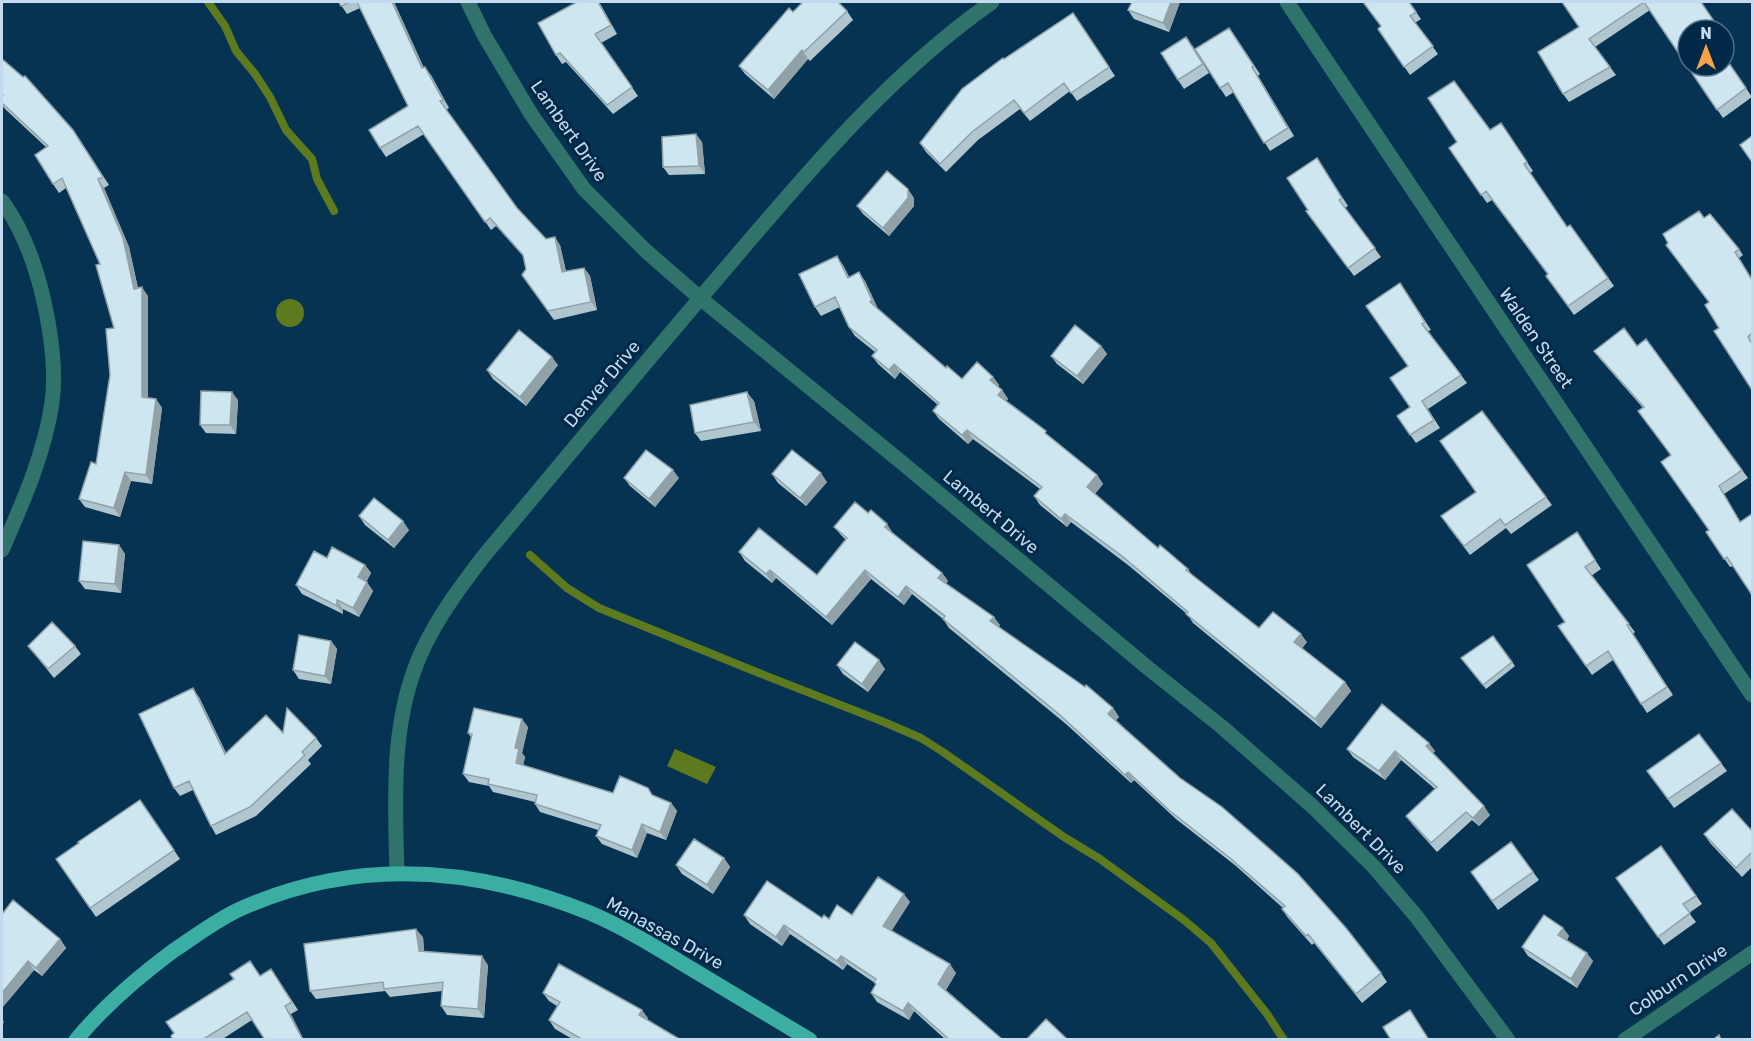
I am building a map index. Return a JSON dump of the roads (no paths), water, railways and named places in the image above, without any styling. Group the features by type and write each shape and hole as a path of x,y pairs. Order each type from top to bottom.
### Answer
{"main road":[{"name":"Manassas Drive","path":"76,1040 117,996 156,964 208,926 238,910 287,891 348,877 397,873 423,873 480,880 537,893 592,914 637,936 810,1040"}],"street":[{"name":"Lambert Drive","path":"468,2 484,35 531,114 584,189 646,251 700,298 900,460 1148,668 1222,727 1312,806 1374,867 1416,916 1508,1040"},
{"name":"Denver Drive","path":"397,873 395,803 399,732 409,685 423,649 449,602 483,557 817,161 933,46 992,2"},
{"name":"Walden Street","path":"1287,2 1752,695"},
{"path":"2,201 27,245 37,272 47,314 53,369 52,401 41,453 27,493 2,550"},
{"name":"Colburn Drive","path":"1625,1040 1752,953"}],"waterway":[{"path":"208,2 225,26 236,51 270,97 286,130 312,159 317,179 334,211"},
{"path":"530,555 567,588 599,608 884,722 921,738 943,752 1064,837 1100,859 1184,920 1211,943 1267,1014 1284,1040"}]}
